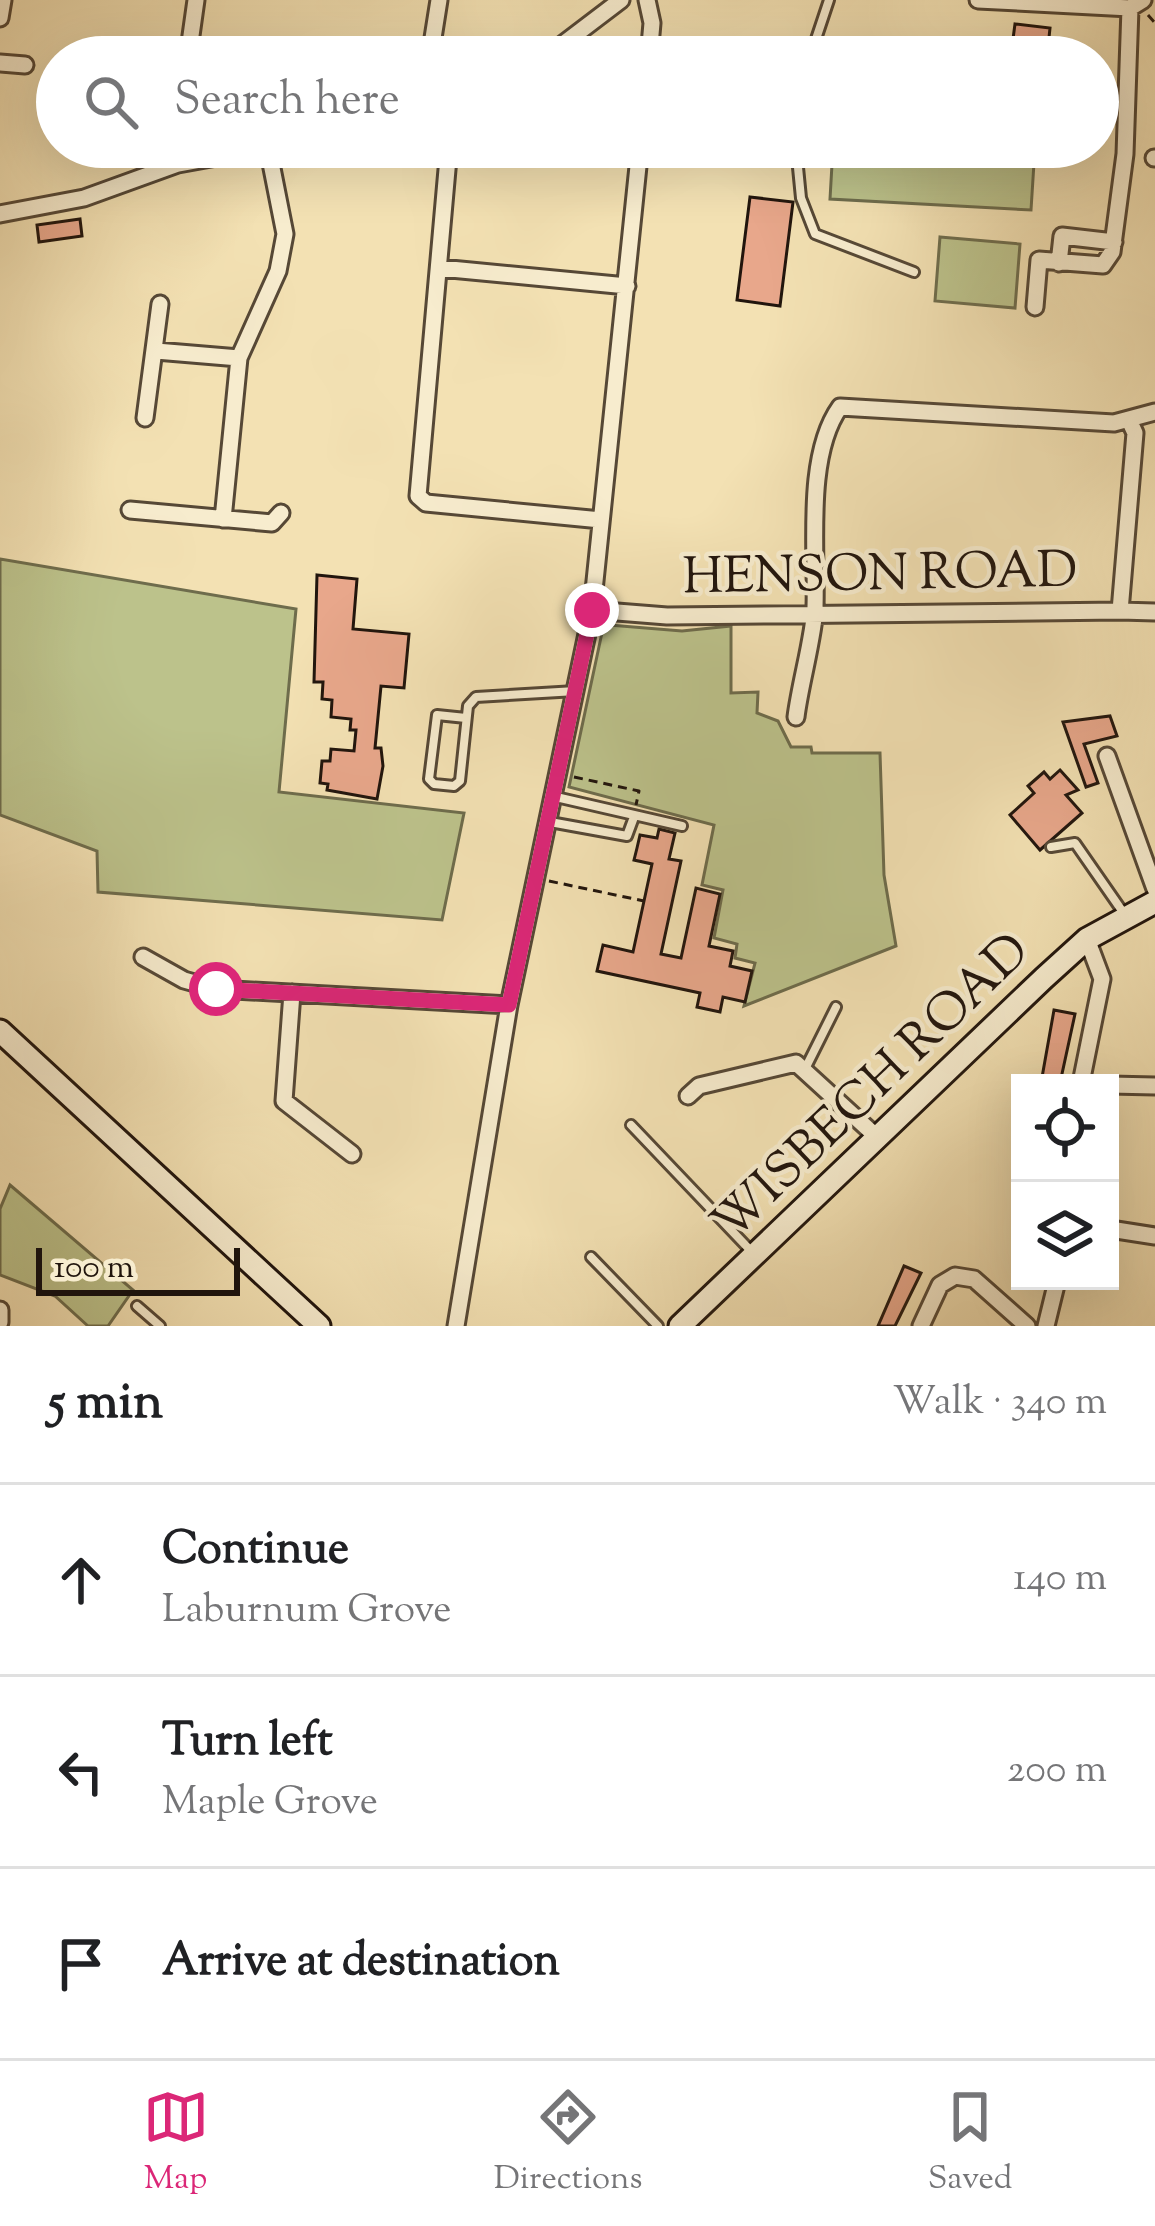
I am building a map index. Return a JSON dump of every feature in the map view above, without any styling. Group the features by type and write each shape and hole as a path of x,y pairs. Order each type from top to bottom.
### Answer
{"main road":[{"name":"WISBECH ROAD","path":"680,1326 1087,939 1155,902"},
{"path":"0,1031 319,1326"}],"street":[{"path":"0,18 3,0"},
{"path":"191,36 196,0"},
{"path":"433,36 439,0"},
{"path":"574,36 621,0"},
{"path":"646,0 651,36"},
{"path":"978,0 1136,4 1114,242 1103,265 1040,260 1034,307"},
{"path":"0,63 25,65"},
{"path":"0,214 84,198 150,168"},
{"path":"223,519 239,358 278,271 285,235 274,168"},
{"path":"447,168 418,496 426,503 602,520"},
{"path":"456,1326 509,1005 592,610 638,168"},
{"path":"1059,262 1062,236 1114,242"},
{"path":"440,268 627,286"},
{"path":"145,418 160,304"},
{"path":"156,351 239,358"},
{"path":"796,716 815,612 814,515 831,421 840,407 1129,420 1155,412"},
{"name":"HENSON ROAD","path":"592,610 667,616 1120,611 1135,433 1129,420"},
{"path":"130,510 272,524 281,513"},
{"path":"1120,611 1155,612"},
{"path":"1107,756 1155,889"},
{"path":"1083,1074 1102,979 1087,939"},
{"path":"143,957 184,980 216,989 509,1005"},
{"path":"292,993 284,1101 352,1154"},
{"path":"688,1096 699,1086 796,1063 806,1067 878,1138"},
{"path":"1119,1085 1155,1086"},
{"path":"1119,1230 1155,1236"},
{"path":"921,1326 940,1286 956,1276 974,1279 1027,1326"},
{"path":"1046,1326 1055,1290"},
{"path":"0,1310 0,1322"}],"lane":[{"path":"817,36 830,0"},
{"path":"798,168 801,198 814,234 914,272"},
{"path":"466,718 437,715 429,779 434,784 454,786 460,781 466,718 476,697 578,691"},
{"path":"556,797 682,826"},
{"path":"550,822 628,836 635,817"},
{"path":"1051,847 1075,843 1124,915"},
{"path":"806,1067 836,1007"},
{"path":"631,1125 757,1257"},
{"path":"591,1257 658,1326"},
{"path":"137,1306 160,1326"}],"path":[{"path":"560,775 639,791 635,817"},
{"path":"547,881 644,901"}],"green space":[{"path":"832,168 1034,168 1031,210 830,199"},
{"path":"940,237 1020,244 1015,308 935,301"},
{"path":"0,559 296,609 279,792 464,813 442,920 98,892 97,851 0,815"},
{"path":"731,626 731,693 758,692 757,713 778,721 791,747 811,747 812,753 880,753 884,875 896,946 744,1006 755,963 735,958 737,944 714,938 723,890 702,885 714,825 569,787 603,628 682,631"},
{"path":"10,1185 133,1290 108,1326 88,1326 55,1296 0,1275 0,1209"}],"building":[{"path":"1015,24 1050,28 1049,36 1013,36"},
{"path":"750,197 793,202 780,306 737,300"},
{"path":"80,219 82,236 39,242 37,225"},
{"path":"317,575 357,579 353,629 409,634 404,688 381,686 375,748 381,748 383,766 377,799 327,790 328,784 320,783 322,761 330,761 331,749 354,751 356,730 350,730 351,719 331,717 332,700 322,699 323,682 314,682"},
{"path":"1110,716 1117,736 1084,744 1098,783 1086,787 1063,722"},
{"path":"1060,770 1078,790 1066,795 1082,813 1040,850 1010,815 1034,793 1028,786 1044,772 1050,779"},
{"path":"659,829 675,833 669,859 681,861 661,954 681,958 696,888 720,894 709,946 733,951 730,966 752,971 745,1002 723,997 720,1012 697,1007 700,993 597,971 603,945 633,952 652,864 634,860 640,835 657,838"},
{"path":"1054,1010 1075,1014 1062,1074 1043,1074"},
{"path":"904,1266 921,1273 895,1326 878,1326"}],"route":[{"path":"216,989 509,1005 592,610"}]}
